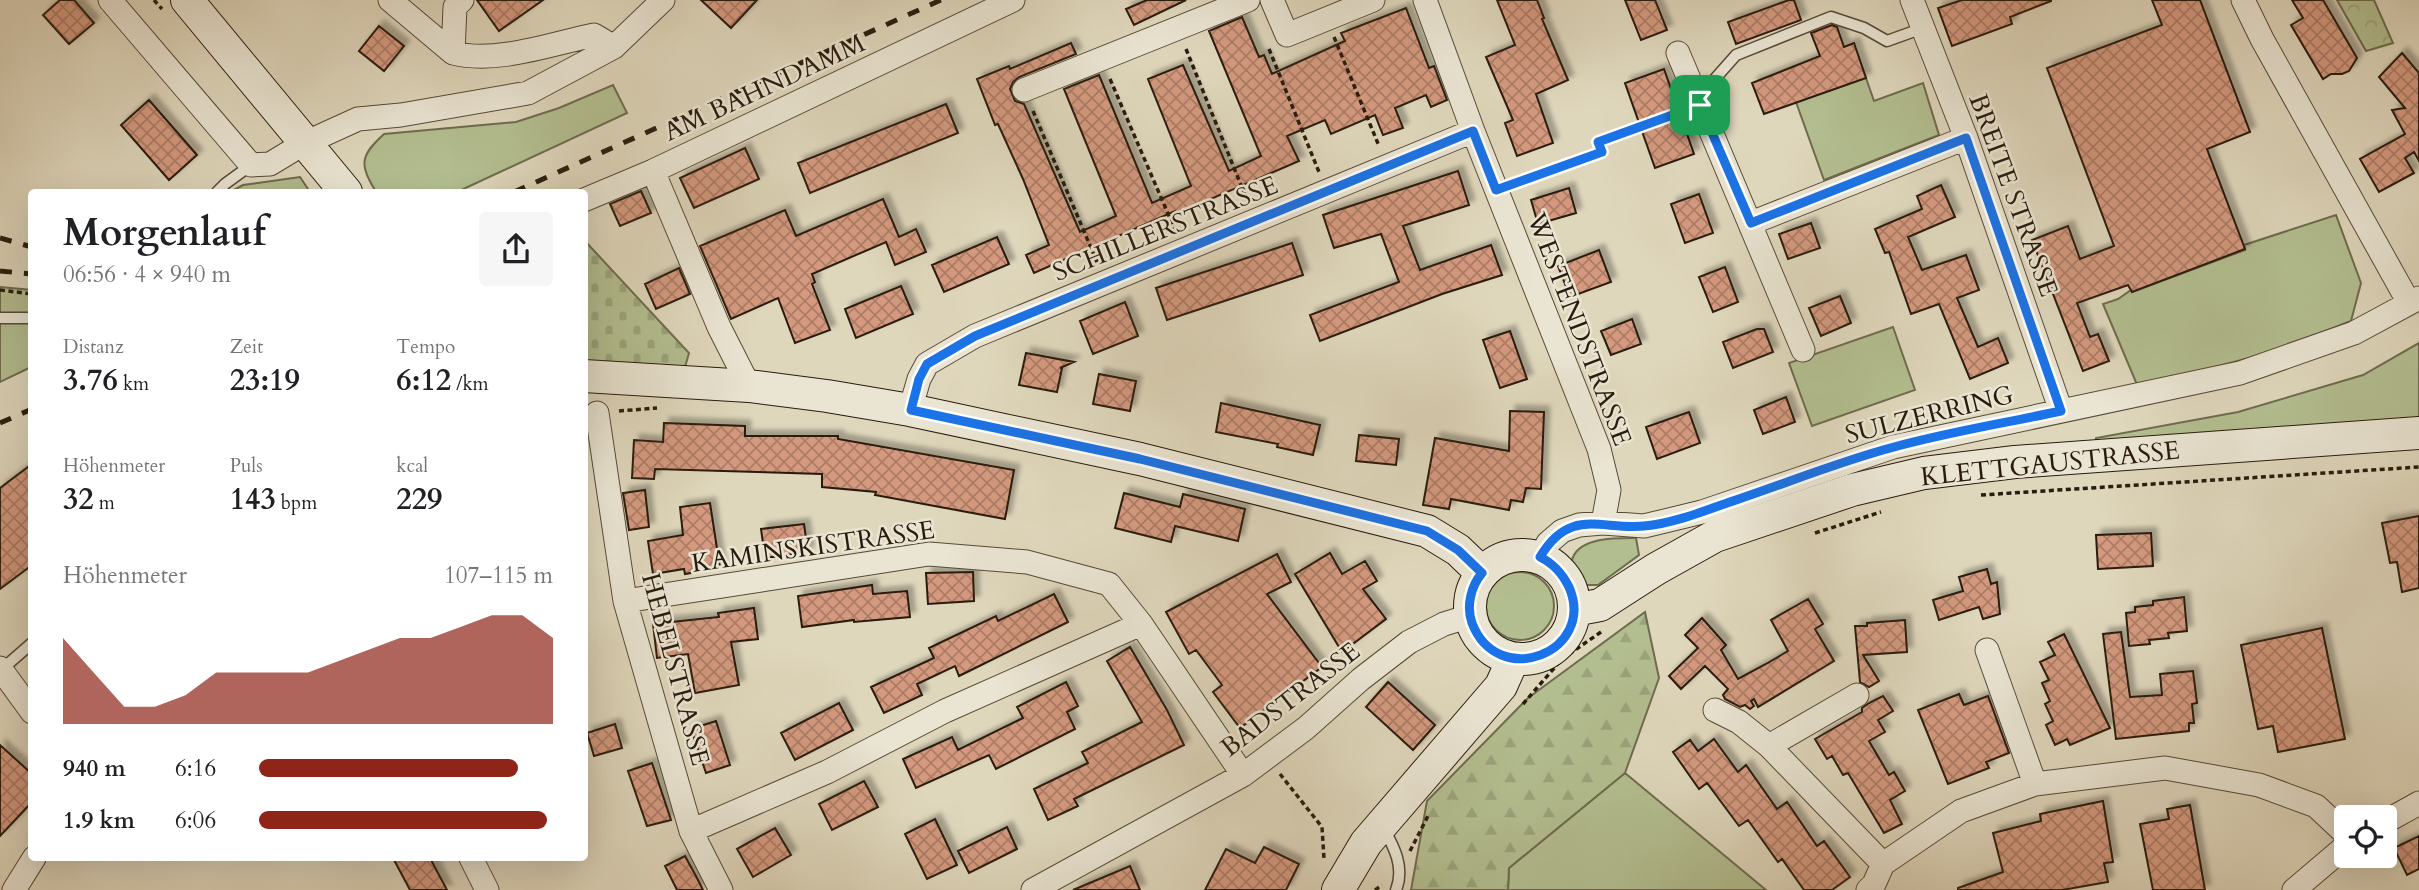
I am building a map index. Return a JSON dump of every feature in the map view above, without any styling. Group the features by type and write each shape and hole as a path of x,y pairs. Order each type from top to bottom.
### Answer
{"main road":[{"path":"187,0 342,189"},
{"path":"588,376 749,386 827,396 911,410 1140,459 1372,522 1427,531 1458,550 1482,573"},
{"name":"KLETTGAUSTRASSE","path":"1574,610 1600,605 1715,536 1852,490 1924,474 2015,461 2419,433"},
{"path":"1528,554 1540,557 1563,575 1572,594 1574,610 1568,632 1556,648 1538,657 1513,659 1499,654 1483,642 1470,616 1472,590 1482,573 1494,562 1509,556 1528,554"},
{"path":"1329,879 1366,843 1501,686 1513,659"}],"street":[{"path":"110,0 251,165 270,164 303,144 358,119 401,115 528,93 614,47 663,0"},
{"path":"390,0 453,53 466,56 494,56 594,35 614,47"},
{"path":"453,53 455,7 462,0"},
{"name":"AM BAHNDAMM","path":"588,198 653,171 1013,0"},
{"path":"1024,90 1248,0"},
{"path":"1272,0 1287,35 1373,0"},
{"name":"WESTENDSTRASSE","path":"1425,0 1473,131 1599,449 1609,490 1603,523"},
{"name":"BREITE STRASSE","path":"1912,0 1966,138 2061,411"},
{"path":"2243,0 2262,39 2414,300"},
{"path":"1678,53 1803,350"},
{"name":"SCHILLERSTRASSE","path":"911,410 919,379 927,364 975,336 1473,131"},
{"path":"1751,223 1966,138"},
{"name":"AM BAHNDAMM","path":"653,171 719,327 749,386"},
{"name":"SULZERRING","path":"1540,557 1548,543 1562,531 1579,525 1603,523 1644,526 1690,515 1893,447 2240,373 2354,333 2414,300"},
{"name":"HEBELSTRASSE","path":"597,413 625,601 691,831 721,890"},
{"name":"KAMINSKISTRASSE","path":"625,601 929,554 1027,562 1109,584 1141,624 1242,775"},
{"name":"BADSTRASSE","path":"1033,890 1242,775 1306,728 1409,642 1444,624 1470,616"},
{"path":"691,831 827,772 945,711 1141,624"},
{"path":"1987,650 2035,784"},
{"path":"1,669 28,706"},
{"path":"1769,746 1857,695"},
{"path":"1715,710 1739,722 1769,746 1883,864"},
{"path":"1868,890 1874,884 1883,864 1961,811 2035,784 2165,768 2259,785 2316,806 2334,823"},
{"path":"2397,815 2419,803"},
{"path":"2294,890 2334,856"},
{"path":"14,890 32,861"},
{"path":"472,861 486,890"}],"lane":[{"path":"1699,101 1736,55 1831,17 1864,28 1887,41 1923,28"},
{"path":"220,189 251,165"},
{"path":"0,318 28,318"},
{"path":"1,669 28,646"},
{"path":"1381,824 1398,855 1396,890"}],"path":[{"path":"1327,19 1388,166"},
{"path":"1177,27 1241,185"},
{"path":"1287,35 1267,45 1327,191"},
{"path":"1101,58 1184,250"},
{"path":"1024,90 1105,283"},
{"path":"1496,190 1602,152 1598,142 1699,101"},
{"path":"0,290 28,294"},
{"path":"1968,495 2419,467"},
{"path":"1811,534 1889,510"},
{"path":"1520,708 1553,669"},
{"path":"1266,756 1322,827 1329,879"},
{"path":"1375,890 1399,874 1427,816 1435,806"}],"green space":[{"path":"2337,0 2374,0 2393,43 2366,51"},
{"path":"1866,78 1874,101 1923,83 1939,135 1824,180 1796,102"},
{"path":"613,85 627,113 463,189 374,189 367,174 366,155 384,134 516,122 559,108"},
{"path":"300,177 308,189 236,189 243,185"},
{"path":"2336,215 2361,283 2351,321 2272,352 2138,387 2103,304 2118,299 2131,290 2132,292 2245,250 2244,245"},
{"path":"588,244 689,353 685,367 588,361"},
{"path":"0,287 28,290 28,368 0,382"},
{"path":"1893,327 1915,390 1812,426 1789,363"},
{"path":"2419,343 2419,419 2095,451 2096,438 2238,412 2363,375"},
{"path":"1636,538 1639,555 1598,585 1582,585 1572,573 1573,557 1584,546 1601,540"},
{"path":"1513,572 1527,572 1539,577 1549,587 1554,606 1549,625 1539,635 1527,640 1513,640 1501,635 1491,625 1486,613 1486,599 1491,587 1501,577"},
{"path":"1645,612 1659,678 1625,773 1509,868 1508,890 1411,890 1427,801 1528,698"},
{"path":"1625,773 1766,890 1508,890 1509,868"}],"building":[{"path":"60,0 74,0 94,23 69,44 43,15"},
{"path":"477,0 543,0 499,31"},
{"path":"701,0 757,0 731,28"},
{"path":"1147,0 1186,0 1134,25 1126,9"},
{"path":"1497,0 1537,0 1544,18 1542,19 1568,80 1536,94 1553,143 1517,156 1505,123 1513,120 1486,57 1515,45"},
{"path":"1625,0 1655,0 1667,30 1641,40"},
{"path":"1794,0 1801,20 1736,44 1728,22"},
{"path":"1962,0 2051,1 2010,17 2012,24 1952,46 1938,8"},
{"path":"2152,0 2200,0 2250,132 2207,149 2245,249 2132,292 2128,285 2077,303 2090,337 2098,334 2109,361 2083,371 2032,240 2068,226 2080,259 2114,246 2047,68 2162,25"},
{"path":"2292,0 2323,0 2357,58 2349,71 2331,74 2323,79 2291,25 2303,18"},
{"path":"1406,8 1429,68 1434,66 1447,100 1431,107 1426,95 1395,108 1403,128 1383,135 1375,115 1331,134 1325,120 1287,136 1299,161 1176,214 1175,211 1034,273 1026,255 1049,245 1023,179 998,124 995,125 977,79 1009,66 1010,69 1071,43 1076,54 1019,77 1010,89 1015,101 1024,104 1080,232 1116,216 1064,89 1099,75 1152,203 1191,186 1148,79 1183,65 1229,171 1261,156 1209,31 1242,17 1259,57 1264,55 1272,74 1345,41 1341,33"},
{"path":"1832,25 1837,27 1844,47 1854,43 1866,78 1764,114 1752,83 1820,56 1811,33"},
{"path":"379,26 404,46 384,71 359,51"},
{"path":"2402,53 2419,73 2419,161 2414,152 2405,158 2414,173 2379,192 2360,159 2405,134 2392,110 2405,108 2379,77"},
{"path":"1664,69 1694,154 1655,168 1625,83"},
{"path":"149,100 197,155 169,180 121,125"},
{"path":"946,104 958,133 810,193 798,163"},
{"path":"745,148 759,179 694,208 680,178"},
{"path":"1458,171 1469,205 1403,226 1420,270 1491,245 1502,275 1442,294 1320,341 1310,315 1399,282 1381,234 1334,248 1323,215"},
{"path":"1941,185 1955,217 1908,237 1922,270 1966,255 1979,290 1957,298 1978,347 1998,338 2008,363 1970,379 1939,304 1911,314 1889,252 1885,253 1875,229 1922,209 1917,196"},
{"path":"1569,188 1576,213 1538,224 1531,200"},
{"path":"641,191 651,213 620,226 610,204"},
{"path":"1699,194 1713,233 1685,243 1671,204"},
{"path":"883,199 899,237 916,229 926,252 895,265 886,242 812,274 815,282 812,284 830,330 795,343 778,298 731,319 700,246 785,210 796,236"},
{"path":"1811,223 1820,248 1788,259 1779,234"},
{"path":"997,237 1009,264 944,292 932,265"},
{"path":"1292,243 1303,275 1167,320 1156,288"},
{"path":"1599,250 1611,282 1570,297 1558,266"},
{"path":"1725,267 1738,302 1713,312 1699,277"},
{"path":"679,268 690,294 656,309 645,284"},
{"path":"901,286 913,314 856,338 845,309"},
{"path":"1840,296 1851,323 1821,336 1809,308"},
{"path":"1125,302 1138,336 1093,354 1080,321"},
{"path":"1632,319 1641,344 1611,355 1601,331"},
{"path":"1757,329 1764,329 1773,352 1733,368 1723,342"},
{"path":"1510,331 1527,379 1500,388 1483,340"},
{"path":"1026,353 1074,362 1060,368 1057,392 1019,385"},
{"path":"1099,374 1136,381 1130,411 1093,404"},
{"path":"1786,397 1795,422 1763,434 1754,410"},
{"path":"1221,403 1320,425 1313,455 1277,447 1278,444 1216,432"},
{"path":"1510,411 1544,412 1541,489 1526,488 1523,502 1511,500 1509,510 1451,499 1449,509 1423,505 1435,438 1509,451"},
{"path":"1689,412 1700,443 1657,459 1646,427"},
{"path":"664,423 745,426 745,436 838,436 838,439 1014,470 1005,519 875,495 876,492 822,487 822,474 655,469 654,479 632,478 634,440 663,442"},
{"path":"1359,435 1399,439 1396,465 1356,461"},
{"path":"28,467 28,568 0,589 0,488"},
{"path":"645,490 649,527 629,530 623,493"},
{"path":"1124,493 1180,507 1183,494 1245,509 1238,541 1175,526 1171,542 1115,528"},
{"path":"710,503 720,568 685,574 684,569 653,574 648,541 683,535 680,507"},
{"path":"2419,516 2419,588 2402,592 2397,562 2390,563 2382,523"},
{"path":"804,524 808,552 765,558 761,529"},
{"path":"2151,533 2153,566 2098,569 2096,535"},
{"path":"1330,553 1342,574 1365,561 1377,581 1363,589 1386,619 1342,652 1295,574"},
{"path":"1277,554 1291,582 1267,594 1322,667 1240,728 1213,692 1222,685 1196,650 1189,654 1166,612"},
{"path":"1987,569 1991,584 1997,582 2000,614 1983,619 1979,607 1939,620 1933,600 1963,591 1959,577"},
{"path":"973,572 974,601 928,604 926,573"},
{"path":"872,585 873,594 907,591 910,617 854,620 802,627 798,596"},
{"path":"1054,594 1068,622 959,676 955,666 917,684 922,695 884,713 871,687 934,658 929,648 996,616 998,621"},
{"path":"2184,597 2187,631 2168,633 2169,638 2149,640 2150,644 2129,646 2126,613 2135,612 2135,607 2153,605 2153,601"},
{"path":"1808,599 1823,624 1815,629 1834,661 1758,707 1754,699 1751,701 1754,706 1750,709 1725,699 1723,695 1728,689 1705,666 1681,689 1669,676 1698,648 1685,635 1702,618 1726,645 1721,650 1738,679 1766,664 1788,651 1771,620"},
{"path":"754,608 758,639 731,642 739,685 695,693 688,654 657,658 653,624 719,617 718,613"},
{"path":"1905,620 1907,652 1863,655 1879,681 1869,687 1860,682 1855,626"},
{"path":"2322,628 2345,739 2278,752 2273,726 2258,729 2241,645"},
{"path":"2121,632 2130,697 2162,695 2160,674 2193,671 2197,703 2192,704 2194,723 2189,723 2189,731 2116,739 2103,634"},
{"path":"2064,634 2110,728 2070,745 2067,739 2055,745 2046,725 2053,721 2045,704 2050,701 2042,683 2049,680 2040,662 2055,655 2048,642"},
{"path":"1130,647 1184,745 1074,799 1078,806 1048,820 1034,789 1088,763 1082,752 1142,722 1107,661"},
{"path":"1066,682 1078,706 1067,712 1075,729 996,769 989,755 916,788 903,759 952,737 958,750 1023,718 1017,707"},
{"path":"1388,682 1435,725 1413,750 1366,707"},
{"path":"1959,694 1964,705 1988,696 2009,753 1986,762 1989,768 1948,784 1918,710"},
{"path":"1883,696 1893,711 1878,720 1885,732 1869,741 1889,775 1894,772 1905,791 1890,800 1902,824 1884,833 1848,773 1843,775 1832,756 1827,759 1815,739 1862,712 1862,708"},
{"path":"839,703 853,730 795,760 781,733"},
{"path":"716,721 730,765 706,773 691,729"},
{"path":"615,724 622,748 594,756 588,733"},
{"path":"1714,739 1738,772 1746,765 1777,809 1787,802 1817,846 1824,841 1850,877 1832,890 1804,890 1782,859 1778,862 1748,820 1739,826 1707,783 1699,789 1673,752 1690,740 1698,751"},
{"path":"0,745 28,770 28,806 0,836"},
{"path":"652,763 671,820 647,826 628,771"},
{"path":"864,781 878,807 832,830 819,804"},
{"path":"2103,801 2113,862 2104,863 2108,882 2062,890 1958,890 2003,872 1993,833 2041,821 2040,814"},
{"path":"2190,805 2205,890 2153,890 2140,824 2169,819 2167,809"},
{"path":"935,819 957,865 927,879 905,834"},
{"path":"1007,827 1017,849 969,873 958,851"},
{"path":"775,828 791,855 753,877 737,849"},
{"path":"2419,836 2419,869 2407,875 2397,854 2397,847"},
{"path":"1264,847 1299,864 1286,890 1205,890 1226,849 1255,863"},
{"path":"685,856 703,890 677,890 665,866"},
{"path":"395,861 432,861 447,890 410,890"},
{"path":"1130,866 1140,890 1073,890"}],"railway":[{"path":"521,189 941,0"},
{"path":"0,238 28,246"},
{"path":"0,271 28,274"},
{"path":"0,423 28,411"}],"route":[{"path":"1700,105 1751,223 1966,138 2061,411 1893,447 1702,512 1644,526 1603,523 1579,525 1562,531 1548,543 1540,557 1563,575 1572,594 1574,610 1568,632 1556,648 1538,657 1513,659 1499,654 1483,642 1473,625 1469,603 1472,590 1482,573 1458,550 1427,531 1140,459 911,410 919,379 927,364 975,336 1473,131 1496,190 1602,152 1598,142 1700,105"}]}
